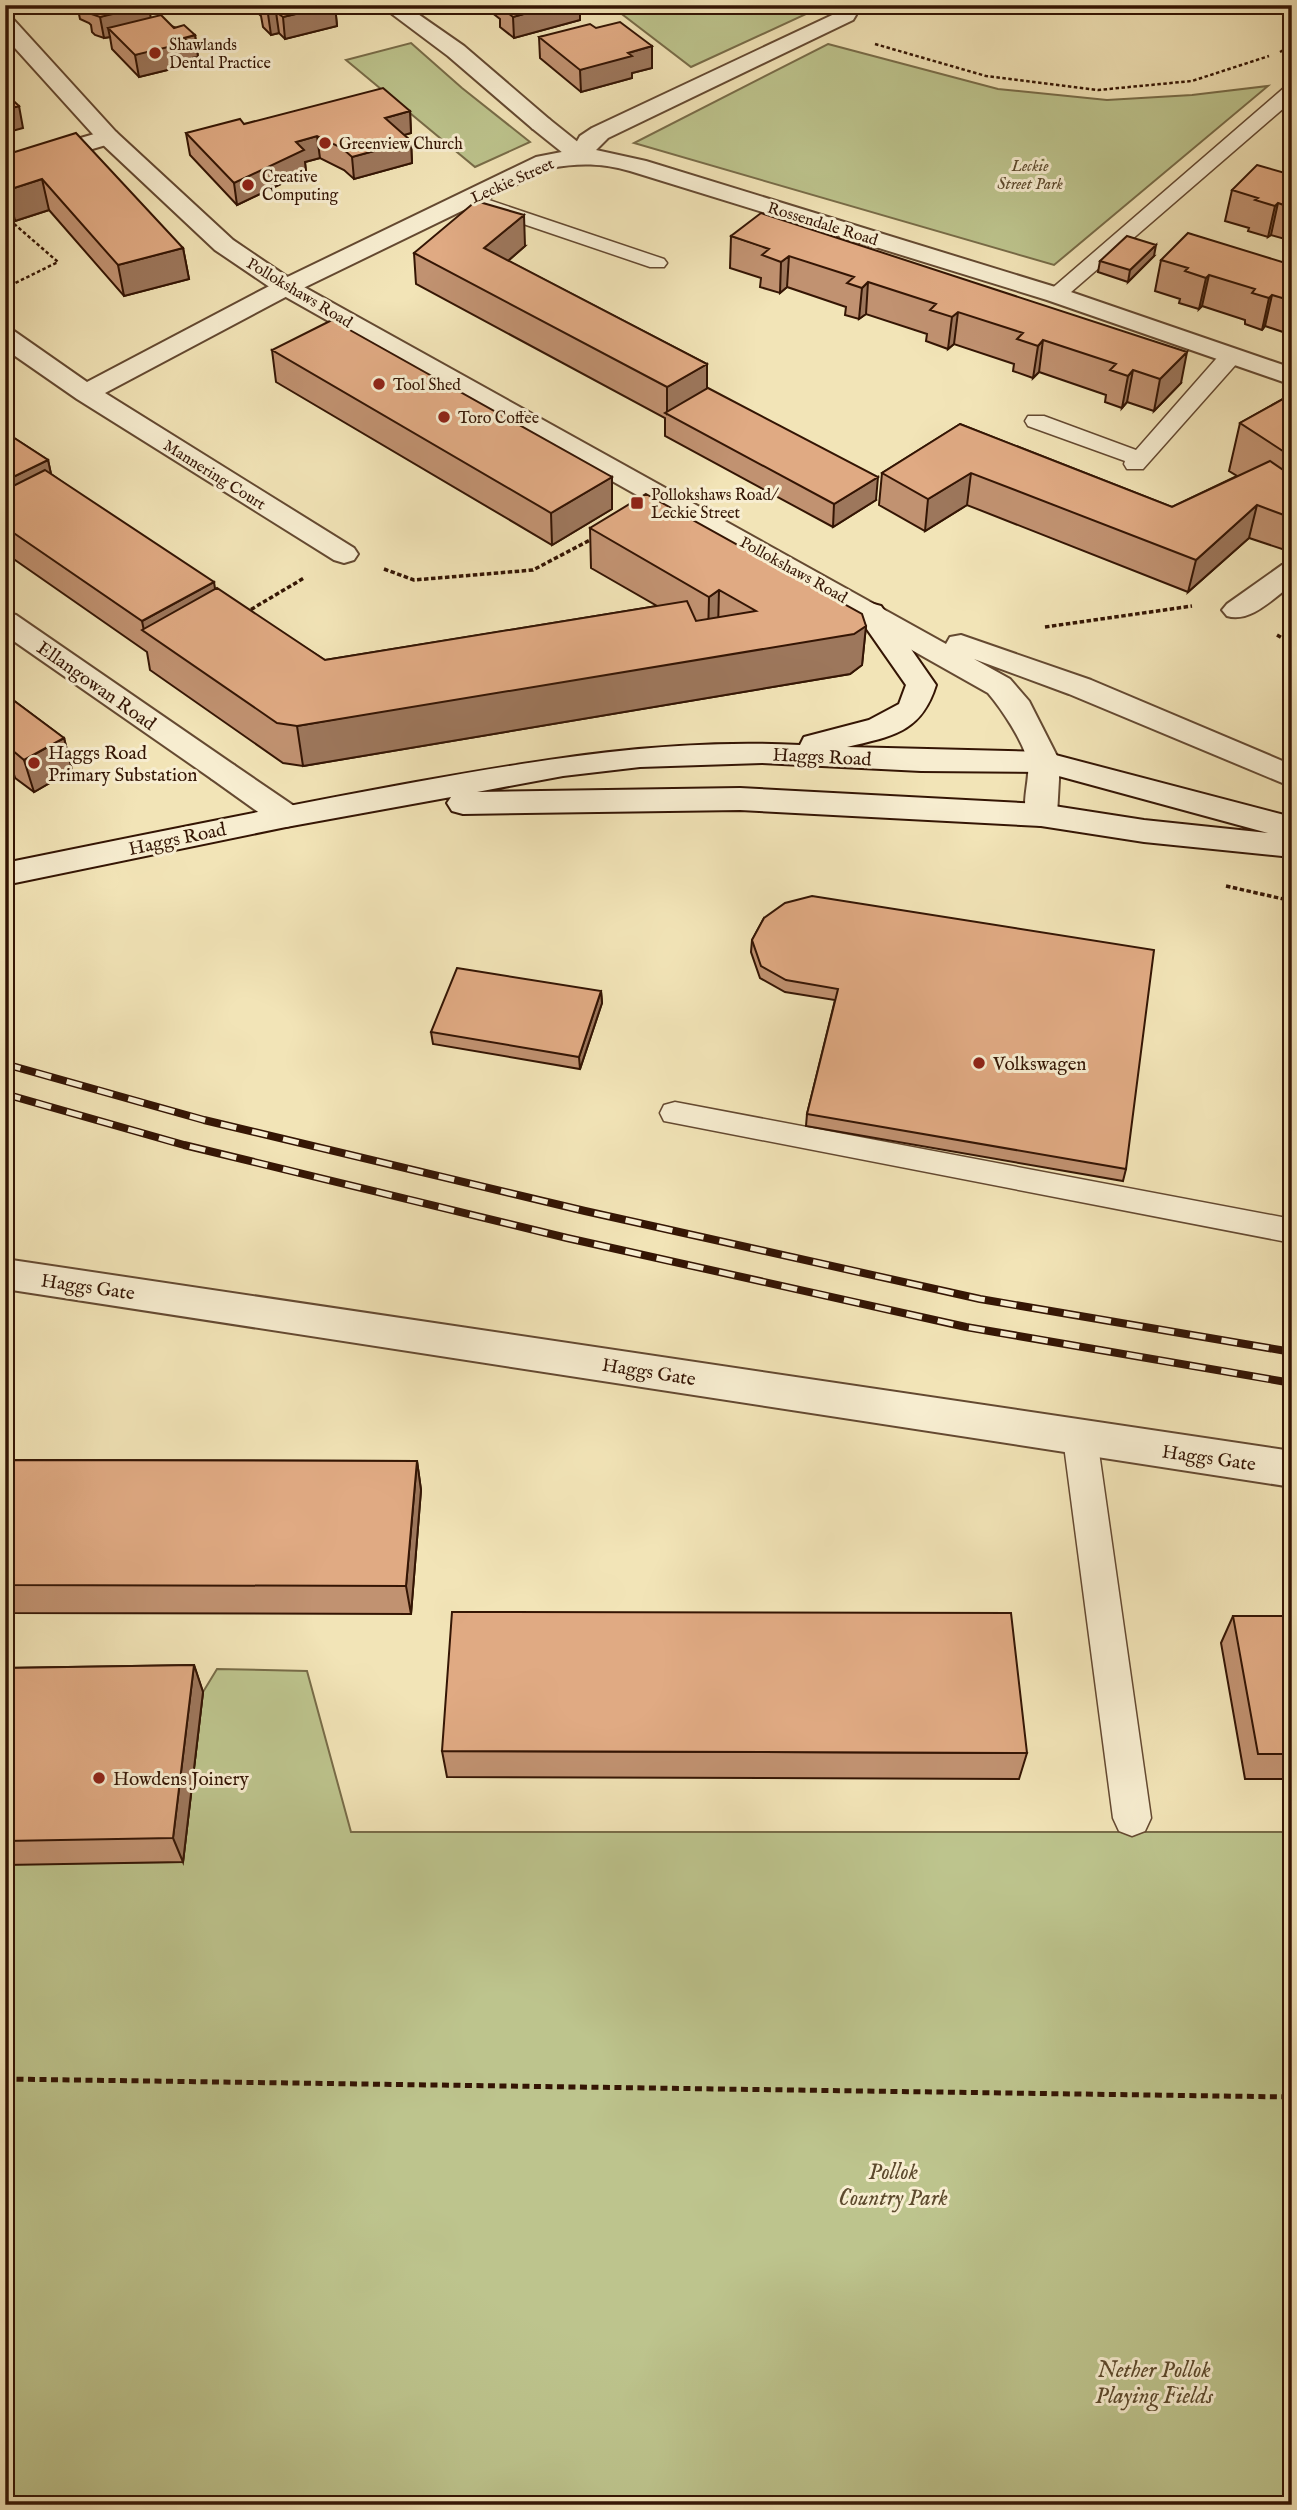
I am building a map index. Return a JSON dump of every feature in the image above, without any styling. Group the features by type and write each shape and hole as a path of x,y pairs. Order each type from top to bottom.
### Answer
{"street":[{"path":"401,8 581,156"},
{"name":"Leckie Street","path":"286,287 544,162 581,156 588,141 600,133 820,28 836,10"},
{"name":"Pollokshaws Road","path":"5,24 108,137 224,245 286,287 999,686 1017,708 1044,762 1041,816"},
{"path":"5,168 108,137"},
{"name":"Rossendale Road","path":"581,156 604,157 638,166 1056,295 1292,377"},
{"path":"86,393 286,287"},
{"name":"Mannering Court","path":"5,337 86,393 344,554"},
{"path":"1237,610 1292,571"},
{"path":"762,753 844,739 901,718 912,710 921,685 870,612"},
{"path":"870,612 1080,687 1292,777"},
{"name":"Ellangowan Road","path":"5,621 286,816"},
{"name":"Haggs Road","path":"5,874 286,816 563,766 640,757 762,753 920,761 1044,762 1292,828"},
{"name":"Haggs Road","path":"348,805 740,799 1041,816"},
{"path":"1041,816 1144,831 1292,846"},
{"name":"Haggs Gate","path":"5,1274 1292,1469"}],"lane":[{"path":"1056,295 1292,91"},
{"path":"469,199 657,263"},
{"path":"1036,422 1138,461 1231,356"},
{"path":"676,1113 1292,1231"},
{"path":"1080,1438 1132,1818"}],"path":[{"path":"820,28 986,76 1098,90 1192,81 1278,54 1292,45"},
{"path":"5,215 58,262 5,288"},
{"path":"239,617 344,554 414,580 533,570 594,538"},
{"path":"1043,627 1185,606 1237,610"},
{"path":"1226,886 1292,901"},
{"path":"5,2079 1292,2097"}],"green space":[{"path":"610,5 810,5 817,9 691,67"},
{"path":"411,43 530,142 475,167 346,60"},
{"name":"Leckie Street Park","path":"828,44 998,89 1107,100 1192,95 1268,86 1054,265 634,143"},
{"name":"Pollok Country Park","path":"217,1669 307,1671 351,1832 1292,1832 1292,2505 5,2505 5,1864 183,1862 203,1692"}],"building":[{"path":"88,5 148,6 100,17 88,11 91,9"},
{"path":"333,5 283,17 276,12 268,14 260,6"},
{"path":"556,5 513,17 499,6"},
{"path":"161,15 174,28 184,25 195,35 184,38 189,42 135,55 108,28"},
{"path":"620,22 652,46 628,53 632,56 580,70 539,37 590,24 596,28"},
{"path":"383,88 410,111 385,118 411,141 352,157 342,148 317,136 296,142 304,150 234,183 186,133 240,119 244,124"},
{"path":"5,93 19,106 5,110"},
{"path":"76,133 183,248 118,265 42,179 8,190 5,188 5,155"},
{"path":"1257,165 1292,175 1292,208 1255,200 1258,198 1232,190"},
{"path":"476,201 524,215 484,248 707,364 667,387 414,253"},
{"path":"761,213 1187,352 1160,379 1133,370 1128,376 1110,370 1116,364 1043,340 1038,346 1017,339 1023,333 958,312 952,317 930,310 936,304 868,282 862,288 847,283 854,277 789,256 781,262 762,255 769,249 731,236"},
{"path":"1188,233 1292,265 1292,301 1252,293 1255,289 1209,275 1206,278 1185,271 1188,268 1161,260"},
{"path":"1127,236 1156,245 1130,270 1100,261"},
{"path":"332,320 612,477 551,513 272,350"},
{"path":"708,388 878,477 834,504 665,413"},
{"path":"1292,394 1292,457 1240,423"},
{"path":"960,424 1172,507 1270,461 1292,476 1292,518 1257,505 1196,560 971,473 928,499 882,473"},
{"path":"5,432 48,460 5,481"},
{"path":"45,470 214,582 142,621 5,527 5,490"},
{"path":"646,494 862,614 866,626 854,634 297,726 277,723 142,630 217,588 325,660 687,601 696,621 756,611 719,590 709,597 590,528"},
{"path":"5,694 64,738 24,760 5,745"},
{"name":"Volkswagen","path":"812,896 1154,950 1126,1169 807,1114 838,989 786,980 761,966 752,940 764,918 785,903"},
{"path":"457,968 601,991 579,1057 431,1032"},
{"path":"5,1460 417,1461 406,1586 5,1585"},
{"path":"452,1612 1011,1613 1027,1753 442,1751"},
{"path":"1233,1616 1292,1616 1292,1754 1258,1754"},
{"name":"Howdens Joinery","path":"194,1665 173,1838 5,1841 5,1668"}],"railway":[{"path":"5,15 36,5"},
{"path":"5,1064 204,1120 585,1211 980,1299 1292,1352"},
{"path":"5,1094 184,1145 567,1238 966,1327 1292,1383"}],"place":[{"name":"Shawlands Dental Practice","path":"155,53"},
{"name":"Greenview Church","path":"325,143"},
{"name":"Creative Computing","path":"248,185"},
{"name":"Tool Shed","path":"379,384"},
{"name":"Toro Coffee","path":"444,417"},
{"name":"Pollokshaws Road/ Leckie Street","path":"637,503"},
{"name":"Haggs Road Primary Substation","path":"34,763"},
{"name":"Volkswagen","path":"979,1063"},
{"name":"Howdens Joinery","path":"99,1778"}],"park label":[{"name":"Nether Pollok Playing Fields","path":"1154,2382"}]}
